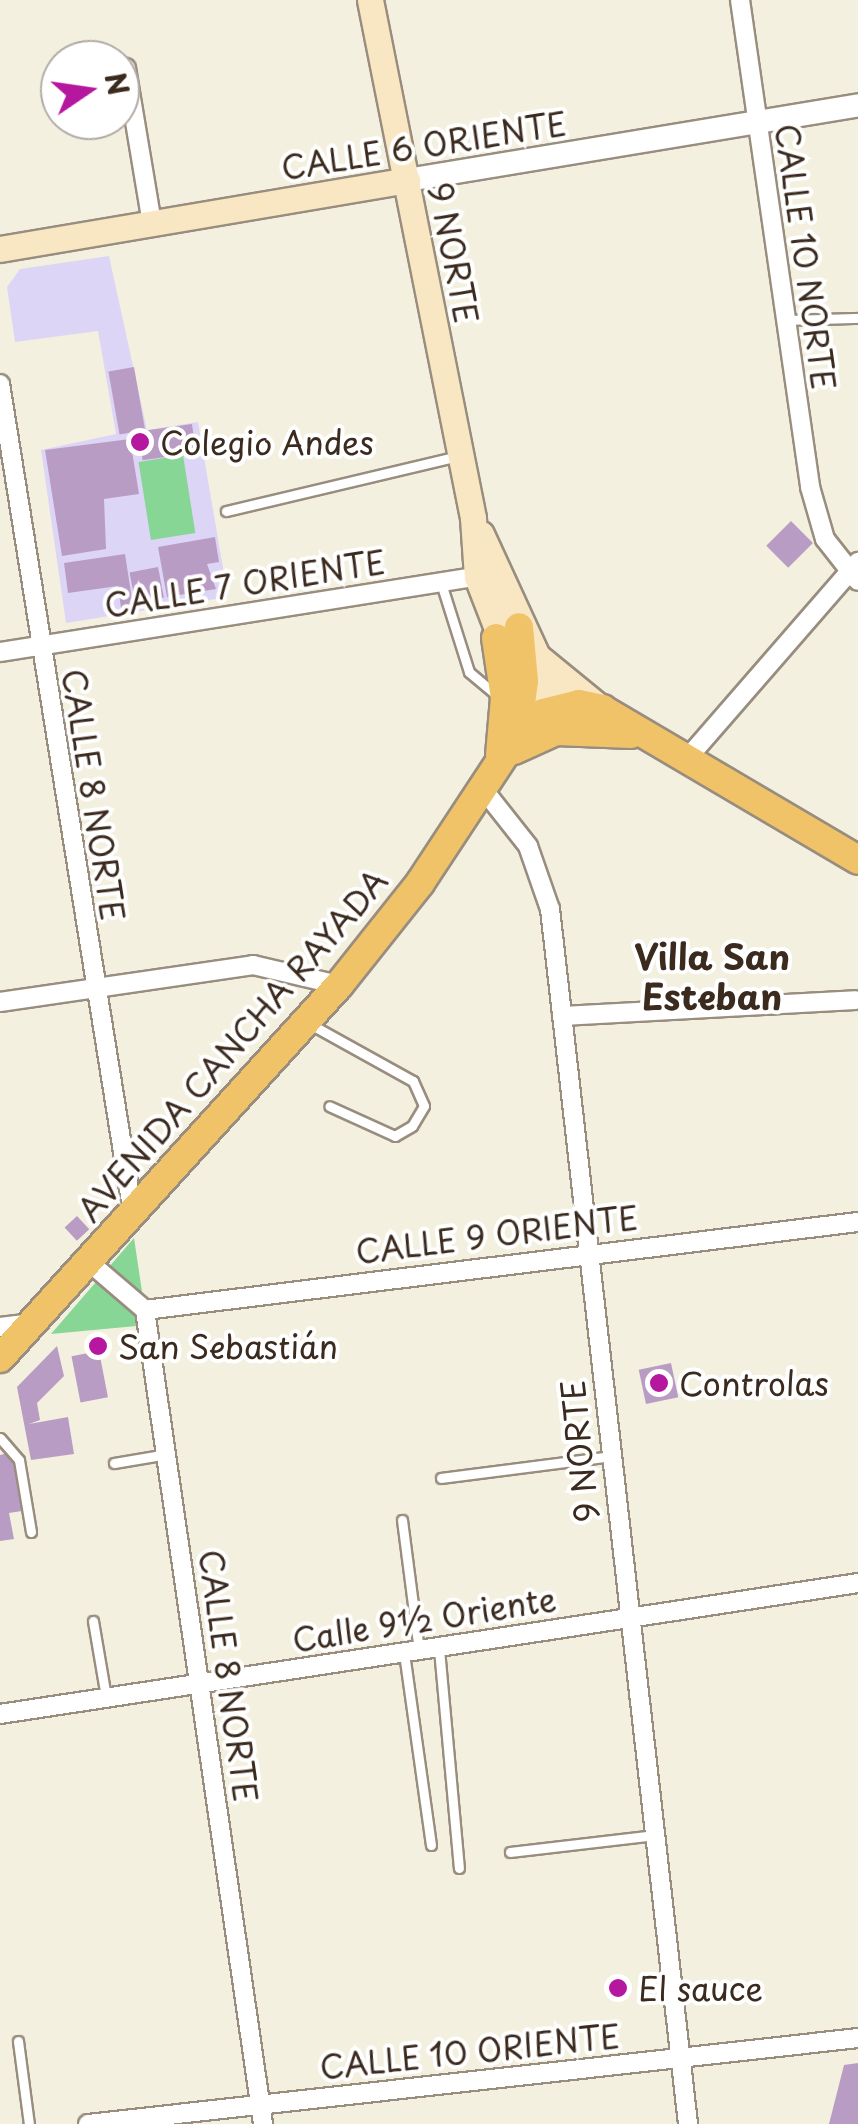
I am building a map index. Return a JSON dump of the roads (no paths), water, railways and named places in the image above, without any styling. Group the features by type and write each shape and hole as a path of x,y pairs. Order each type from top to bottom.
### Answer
{"main road":[{"name":"9 NORTE","path":"370,0 488,575 508,632 602,719"},
{"name":"CALLE 6 ORIENTE","path":"0,249 406,180"},
{"path":"508,632 516,737"},
{"path":"514,689 561,706"},
{"path":"491,777 514,689"},
{"name":"AVENIDA CANCHA RAYADA","path":"0,1358 339,985 491,777 525,724 561,706 602,719 686,761 858,860"},
{"name":"AVENIDA CANCHA RAYADA","path":"491,777 536,737 602,719"}],"street":[{"name":"CALLE 10 NORTE","path":"740,0 816,512 855,572"},
{"name":"CALLE 6 ORIENTE","path":"406,180 858,104"},
{"path":"138,140 152,223"},
{"name":"CALLE 8 NORTE","path":"0,384 132,1214"},
{"path":"686,761 855,572"},
{"name":"CALLE 7 ORIENTE","path":"0,652 488,575"},
{"name":"9 NORTE","path":"491,777 542,874 562,1016 688,2124"},
{"path":"0,1002 253,965 339,985"},
{"path":"562,1016 856,1000"},
{"name":"CALLE 9 ORIENTE","path":"145,1310 589,1252 858,1222"},
{"path":"89,1262 145,1310"},
{"name":"CALLE 8 NORTE","path":"145,1310 261,2114"},
{"path":"0,1327 32,1323"},
{"name":"Calle 9½ Oriente","path":"0,1714 858,1583"},
{"name":"CALLE 10 ORIENTE","path":"88,2124 261,2114 858,2038"}],"lane":[{"path":"785,320 858,318"},
{"path":"226,511 461,456"},
{"path":"441,583 468,672 491,694 514,689"},
{"path":"307,1022 413,1082 424,1106 412,1126 395,1136 329,1106"},
{"path":"0,1438 19,1460 30,1532"},
{"path":"114,1462 166,1454"},
{"path":"441,1478 612,1456"},
{"path":"402,1520 431,1845"},
{"path":"94,1621 106,1698"},
{"path":"439,1649 459,1868"},
{"path":"510,1852 655,1835"},
{"path":"18,2041 29,2124"}],"place":[{"name":"Colegio Andes","path":"140,442"},
{"name":"San Sebastián","path":"98,1346"},
{"name":"Controlas","path":"659,1383"},
{"name":"El sauce","path":"618,1988"}],"district":[{"name":"Villa San Esteban","path":"712,976"}]}
